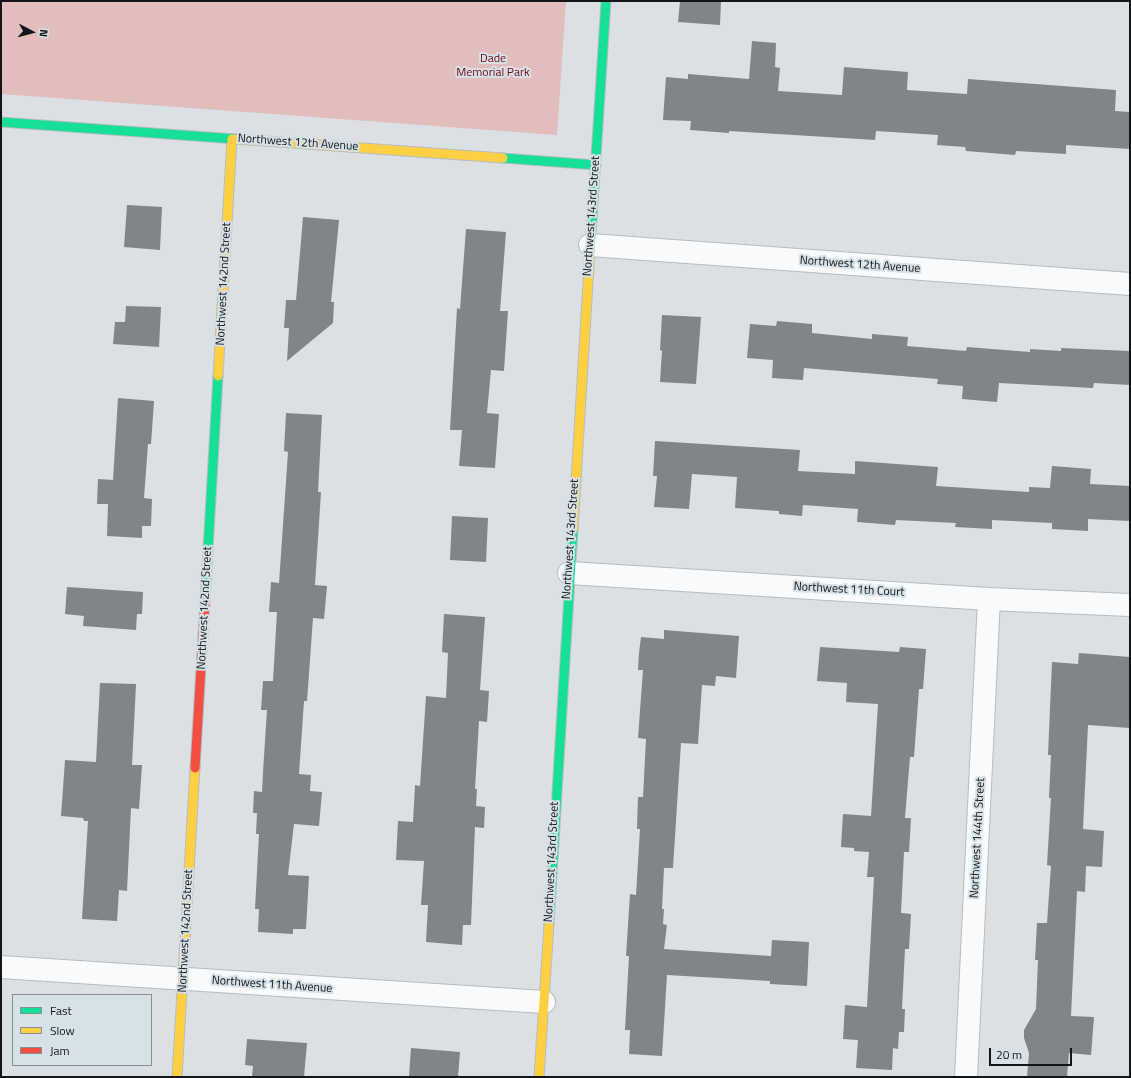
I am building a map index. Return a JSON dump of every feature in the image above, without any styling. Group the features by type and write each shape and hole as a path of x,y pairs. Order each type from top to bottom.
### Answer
{"street":[{"name":"Northwest 143rd Street","path":"539,1077 569,573 606,1"},
{"name":"Northwest 12th Avenue","path":"1,122 596,165"},
{"name":"Northwest 142nd Street","path":"177,1077 184,979 232,139"},
{"name":"Northwest 12th Avenue","path":"590,245 1130,284"},
{"name":"Northwest 11th Court","path":"569,573 989,599 1130,605"},
{"name":"Northwest 144th Street","path":"966,1077 989,599"},
{"name":"Northwest 11th Avenue","path":"1,968 544,1002"}],"green space":[{"name":"Dade Memorial Park","path":"1,1 566,1 557,135 1,94"}],"building":[{"path":"680,1 721,1 720,25 678,22"},
{"path":"752,41 776,43 775,67 780,68 778,91 842,95 844,67 908,72 907,90 967,94 968,79 1116,90 1115,111 1130,112 1130,149 1066,145 1066,154 1016,151 1015,155 966,151 965,147 937,145 938,135 876,131 875,140 729,131 729,133 690,130 691,121 663,120 666,77 688,79 688,74 749,79"},
{"path":"127,205 162,207 160,250 124,247"},
{"path":"303,217 339,220 331,302 334,302 333,323 287,361 289,328 284,328 286,300 296,300"},
{"path":"466,229 506,232 500,311 508,311 504,371 491,370 487,413 499,414 495,468 459,466 462,430 450,430 457,308 460,309"},
{"path":"126,306 161,307 159,347 113,344 115,322 125,322"},
{"path":"662,315 701,317 696,384 660,382"},
{"path":"777,321 812,324 812,333 872,339 872,334 908,337 907,346 966,351 967,347 1030,352 1030,349 1061,351 1061,348 1130,351 1130,385 1094,383 1093,388 999,383 997,402 962,399 963,386 937,384 938,379 804,368 803,380 772,378 773,360 747,358 750,324 776,326"},
{"path":"118,398 154,401 151,444 148,444 144,498 152,499 151,526 142,526 142,538 107,536 108,504 97,504 98,479 113,480"},
{"path":"286,413 322,415 318,492 321,492 315,585 327,586 324,619 313,618 307,701 304,701 299,774 311,775 310,791 322,792 319,826 294,824 288,875 309,876 306,929 293,929 293,934 258,932 259,909 255,909 259,834 256,834 257,813 253,813 254,791 262,792 267,710 261,710 263,681 273,681 277,612 269,612 271,582 279,583 288,452 284,451"},
{"path":"655,441 800,450 798,471 855,474 855,461 938,467 936,486 1029,492 1029,487 1050,488 1052,466 1091,469 1090,484 1130,486 1130,521 1088,519 1088,531 1052,529 1052,523 992,520 992,529 955,527 956,523 896,520 895,525 857,522 858,509 803,505 802,516 779,514 779,511 735,508 737,477 692,474 689,509 654,507 657,476 653,476"},
{"path":"452,516 488,518 486,562 450,560"},
{"path":"67,587 143,592 142,614 137,614 136,630 83,626 84,616 65,614"},
{"path":"444,614 485,617 480,690 489,691 487,722 479,721 475,789 477,789 476,806 485,807 484,828 475,827 471,925 463,925 462,945 426,942 428,905 421,905 424,861 396,860 398,821 413,822 415,785 420,786 426,696 446,698 448,653 442,652"},
{"path":"664,630 739,636 736,678 716,676 715,686 702,685 698,744 681,743 673,868 664,868 662,909 664,909 663,924 667,925 664,949 771,956 772,940 809,942 807,986 770,984 770,981 667,975 662,1056 629,1054 630,1030 625,1030 629,956 626,956 630,894 636,895 640,829 637,829 638,797 643,797 646,739 638,738 643,670 638,670 639,653 641,637 664,639"},
{"path":"820,647 899,652 900,647 926,649 923,689 919,689 914,757 910,757 905,818 911,818 909,852 904,852 901,913 911,914 909,949 905,949 902,1009 905,1009 904,1032 899,1032 898,1049 893,1048 892,1070 856,1068 858,1040 843,1039 845,1005 867,1007 874,877 867,877 869,852 854,851 854,848 841,847 843,814 871,816 878,704 846,702 847,683 817,681"},
{"path":"1079,653 1130,657 1130,728 1088,725 1083,829 1104,831 1102,867 1086,866 1085,892 1077,891 1071,1016 1094,1017 1091,1055 1069,1053 1067,1077 1027,1077 1029,1053 1024,1038 1024,1030 1036,1009 1038,960 1035,960 1037,923 1047,923 1051,866 1047,865 1051,798 1049,798 1051,755 1048,755 1052,662 1078,664"},
{"path":"100,683 136,684 132,765 142,765 139,809 131,808 127,891 119,890 117,921 82,919 88,821 84,821 83,818 61,816 65,760 96,762"},
{"path":"247,1039 307,1043 304,1077 252,1077 253,1066 245,1065"},
{"path":"411,1048 460,1052 458,1077 409,1077"}],"traffic: fast":[{"path":"590,250 606,1"},
{"path":"1,122 236,139"},
{"path":"503,158 596,165"},
{"path":"205,601 218,376"},
{"path":"549,924 573,529"}],"traffic: slow":[{"path":"218,376 232,139"},
{"path":"236,139 503,158"},
{"path":"573,529 590,250"},
{"path":"177,1077 195,768"},
{"path":"539,1077 549,924"}],"traffic: jam":[{"path":"195,768 205,601"}]}
